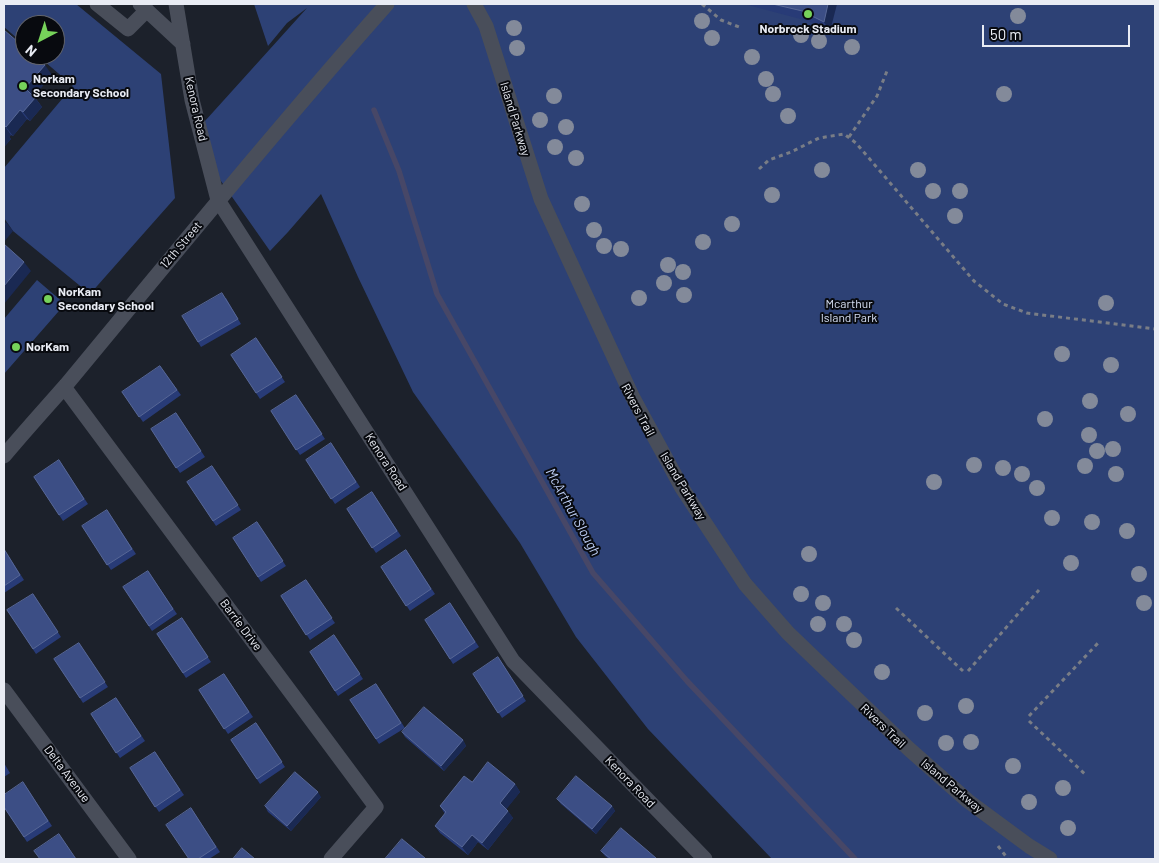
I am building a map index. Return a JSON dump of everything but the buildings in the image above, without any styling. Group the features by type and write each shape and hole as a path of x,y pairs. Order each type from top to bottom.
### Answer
{"street":[{"path":"97,4 128,29 143,7 183,44"},
{"name":"Kenora Road","path":"176,4 192,100 218,200 513,662 705,859"},
{"name":"12th Street","path":"4,454 64,387 218,200 387,4"},
{"name":"Island Parkway","path":"474,4 486,26 541,199 597,322 632,396 682,488 745,584 788,632 909,749 968,801 1029,846 1050,859"},
{"name":"Barrie Drive","path":"64,387 376,807 331,859"},
{"name":"Delta Avenue","path":"4,690 129,859"}],"path":[{"path":"702,4 721,20 739,27"},
{"path":"848,137 877,96 887,71"},
{"path":"759,169 769,160 791,152 819,138 844,134 856,143 974,281 1003,304 1026,313 1155,329"},
{"path":"896,608 966,671 1039,590"},
{"path":"1029,716 1099,642"},
{"path":"1029,721 1087,776"}],"green space":[{"name":"NorKam Secondary School","path":"4,4 76,4 161,74 175,198 90,294 13,231 4,218 4,168 73,86 49,65 65,65 65,15 15,15 15,36 4,27"},
{"name":"Mcarthur Island Park","path":"254,4 1155,4 1155,859 772,859 648,729 576,637 520,543 413,392 321,194 270,251 216,174 205,121 307,8 287,23 268,46"},
{"name":"NorKam","path":"37,280 65,304 4,374 4,319"}],"waterway":[{"name":"McArthur Slough","path":"374,110 399,171 437,294 593,573 687,681 855,859"}],"place":[{"name":"Norbrock Stadium","path":"808,14"},
{"name":"Norkam Secondary School","path":"23,86"},
{"name":"NorKam Secondary School","path":"48,299"},
{"name":"NorKam","path":"16,347"}]}
